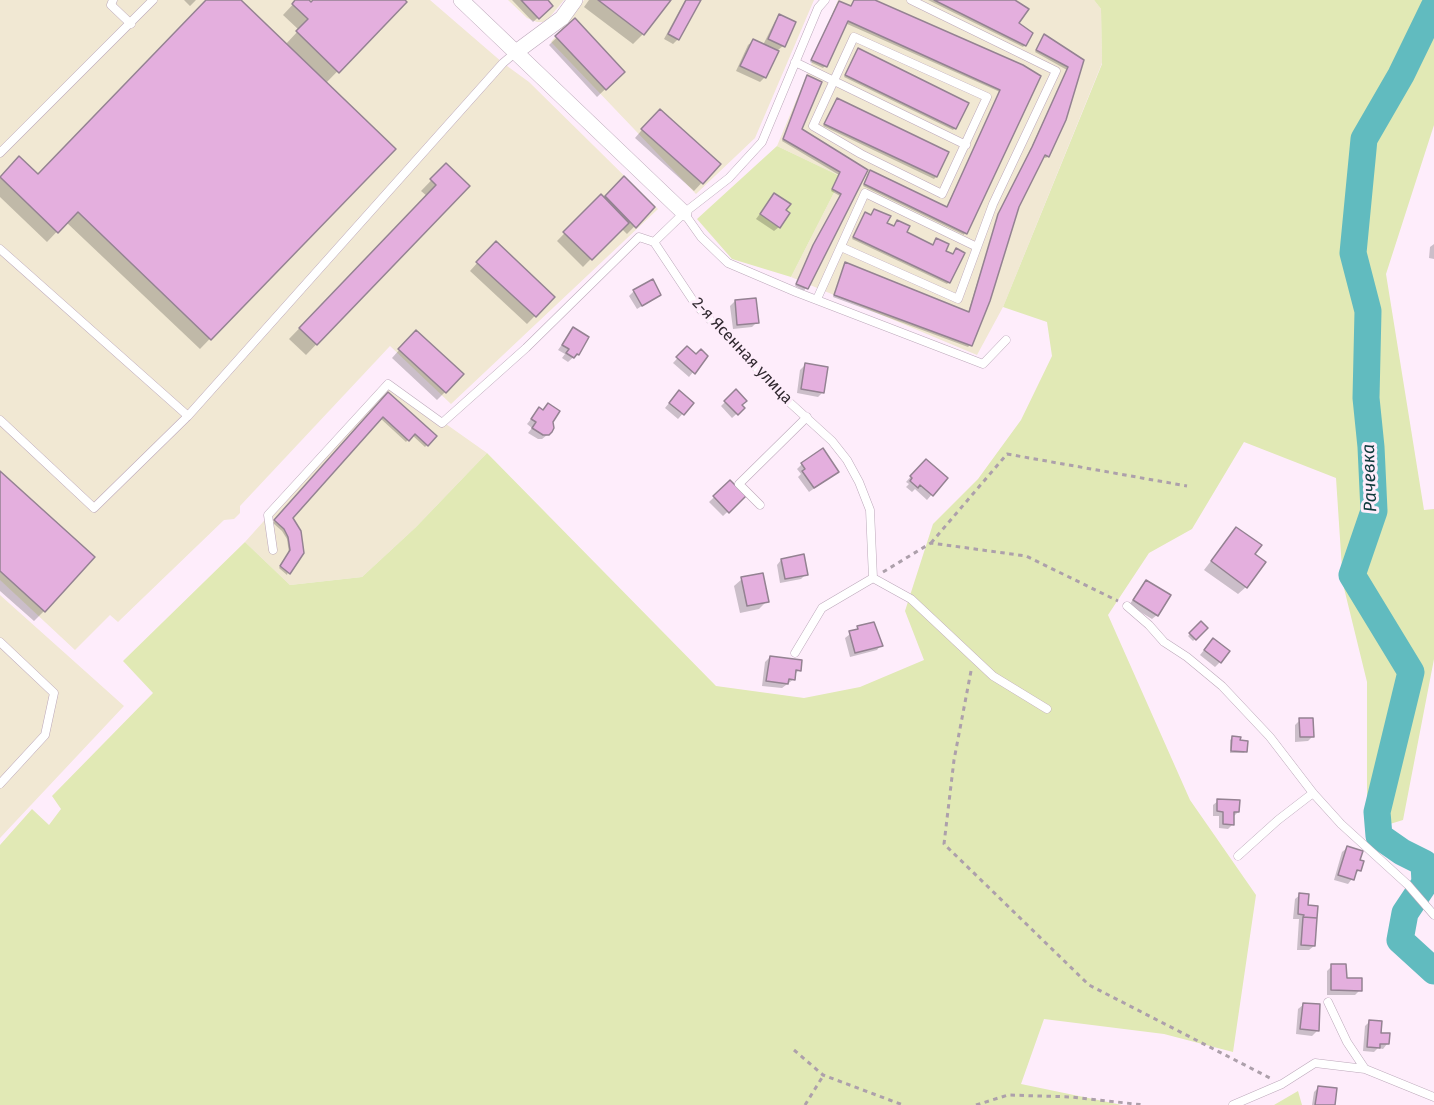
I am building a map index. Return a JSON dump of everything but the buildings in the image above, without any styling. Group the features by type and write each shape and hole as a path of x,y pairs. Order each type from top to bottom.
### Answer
{"street":[{"path":"461,0 684,213"},
{"path":"516,52 562,18 575,0"}],"lane":[{"path":"113,0 111,5 131,24"},
{"path":"0,153 153,0"},
{"path":"273,550 268,515 388,384 442,423 526,348 639,237 654,242 684,213 729,178 762,142 818,8 825,0"},
{"path":"841,247 958,298 993,204 1056,71 911,0"},
{"path":"854,37 987,97 966,145 942,195 861,154 813,126 832,80 854,37"},
{"path":"0,420 94,508 188,416 503,63 516,52"},
{"path":"795,62 966,145"},
{"path":"817,299 865,193 977,247"},
{"path":"684,213 701,237 728,263 817,299 983,364 1006,340"},
{"name":"2-я Ясенная улица","path":"654,242 696,305 788,401 832,441 847,460 870,510 873,578"},
{"path":"0,249 188,416"},
{"path":"760,505 739,484 807,417"},
{"path":"795,653 822,608 873,578 911,599 993,676 1047,709"},
{"path":"1127,606 1164,642 1188,657 1222,686 1270,737 1313,793 1341,824 1408,885 1434,915"},
{"path":"0,642 54,693 45,735 0,784"},
{"path":"1238,856 1278,820 1313,793"},
{"path":"1328,1002 1347,1042 1365,1069"},
{"path":"1233,1105 1282,1084 1315,1064 1365,1069 1434,1097"}],"path":[{"path":"873,578 931,543 1007,454 1186,486"},
{"path":"931,543 1026,556 1127,606"},
{"path":"974,657 954,760 944,844 1089,985 1282,1084"},
{"path":"794,1050 824,1075 903,1105"},
{"path":"805,1105 824,1075"},
{"path":"976,1105 1008,1095 1072,1097 1144,1105"}],"shaded area":[{"path":"0,0 430,0 503,63 529,82 658,209 451,404 390,346 240,506 240,513 234,519 224,520 118,622 110,615 75,650 0,580"},
{"path":"508,0 564,0 549,18 543,22 537,22 527,18"},
{"path":"584,0 814,0 755,138 696,194 551,42"},
{"path":"838,0 1094,0 1101,9 1102,63 1003,307 977,355 791,277 842,177 777,146"},
{"path":"388,383 487,453 416,527 362,577 290,585 245,542"},
{"path":"0,595 124,706 0,838"}],"green space":[{"path":"1094,0 1434,0 1434,125 1386,274 1424,510 1434,509 1434,659 1403,820 1367,831 1367,682 1343,584 1336,478 1244,442 1192,529 1149,553 1108,615 1190,800 1256,895 1233,1052 1164,1034 1044,1019 1021,1084 1122,1105 0,1105 0,845 32,809 49,825 61,809 52,796 153,693 123,661 245,542 290,585 362,577 416,527 487,453 716,686 804,698 860,687 924,660 905,611 933,524 978,479 1021,420 1052,356 1047,322 1003,307 1102,64 1101,9"},
{"path":"777,146 842,177 791,277 732,259 697,219"},
{"path":"1298,1091 1302,1105 1274,1105"}],"waterway":[{"name":"Рачевка","path":"1434,7 1401,75 1364,139 1353,253 1368,311 1366,398 1374,511 1352,575 1411,672 1377,812 1379,836 1402,852 1424,863 1425,883 1405,913 1400,940 1434,971"}]}
